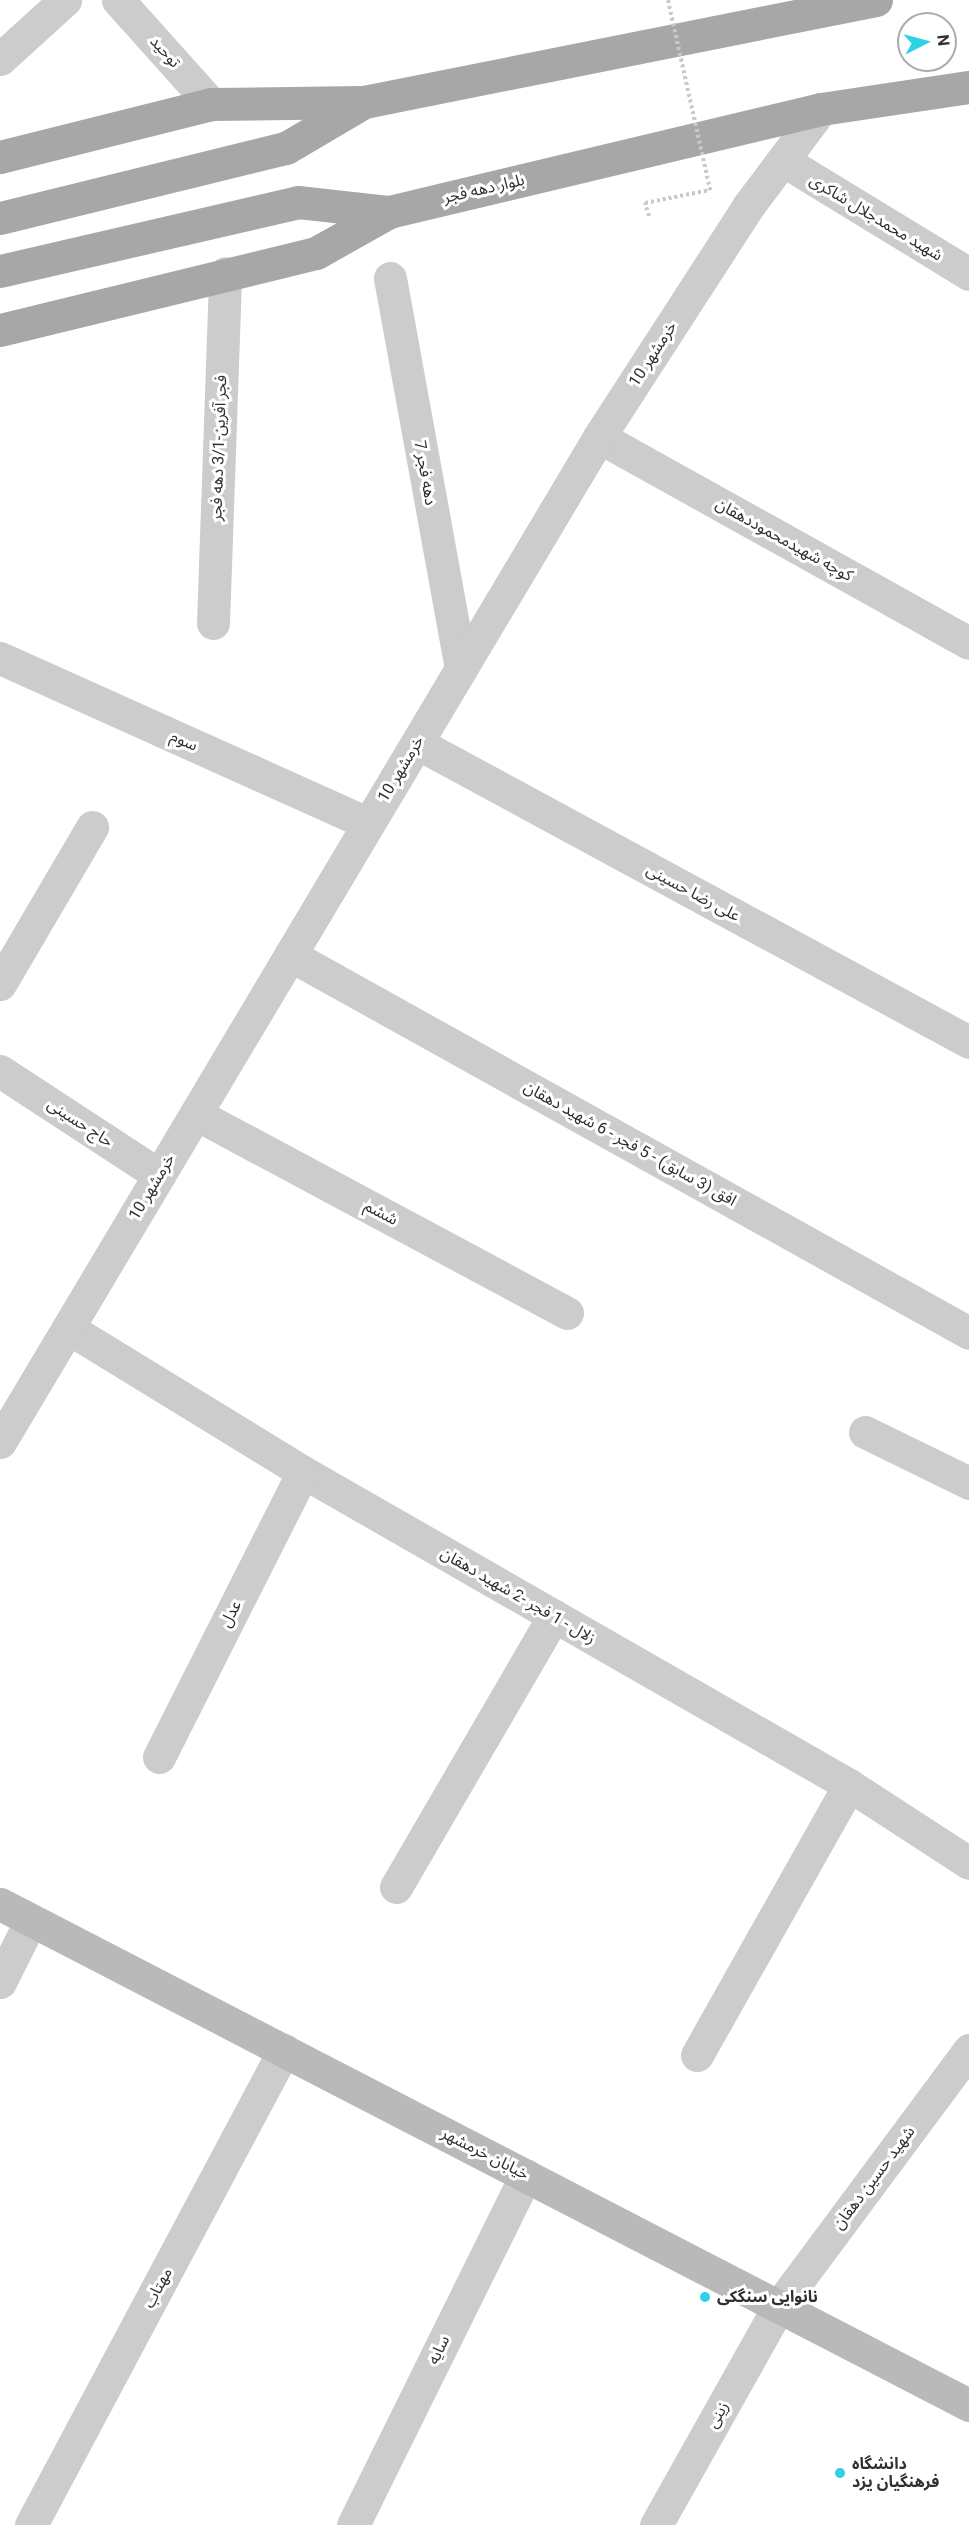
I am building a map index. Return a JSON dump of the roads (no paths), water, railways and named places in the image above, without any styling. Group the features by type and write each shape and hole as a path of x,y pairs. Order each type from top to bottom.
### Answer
{"main road":[{"path":"0,157 211,104 364,102 840,3 876,0"},
{"name":"بلوار دهه فجر","path":"0,271 298,202 389,212 821,109 969,88"},
{"path":"0,218 286,148 364,102"},
{"path":"0,330 225,273 316,253 389,212"},
{"name":"خیابان خرمشهر","path":"0,1904 969,2405"}],"street":[{"path":"0,59 65,0"},
{"name":"توحید","path":"118,0 211,104"},
{"name":"خرمشهر 10","path":"0,1442 599,436 749,205 821,109"},
{"name":"شهید محمدجلال شاکری","path":"784,161 969,274"},
{"name":"فجر آفرین-3/1 دهه فجر","path":"213,623 225,273"},
{"name":"دهه فجر 7","path":"390,278 461,669"},
{"name":"کوچه شهیدمحموددهقان","path":"599,436 969,643"},
{"name":"سوم","path":"0,658 368,823"},
{"name":"علی رضا حسینی","path":"417,743 969,1042"},
{"path":"0,984 92,827"},
{"name":"افق (3 سابق) - 5 فجر - 6 شهید دهقان","path":"290,955 969,1333"},
{"name":"حاج حسینی","path":"0,1071 159,1175"},
{"name":"ششم","path":"196,1114 567,1313"},
{"name":"زلال - 1 فجر -2 شهید دهقان","path":"68,1328 303,1472 849,1785 969,1863"},
{"path":"865,1432 969,1483"},
{"name":"عدل","path":"159,1757 303,1472"},
{"path":"396,1887 554,1616"},
{"path":"697,2055 849,1785"},
{"path":"0,1982 30,1920"},
{"name":"مهتاب","path":"31,2525 284,2050"},
{"name":"شهید حسین دهقان","path":"779,2306 969,2050"},
{"name":"سایه","path":"352,2525 526,2175"},
{"name":"زینی","path":"656,2525 779,2306"}],"place":[{"name":"نانوایی سنگکی","path":"705,2297"},
{"name":"دانشگاه فرهنگیان یزد","path":"840,2473"}]}
